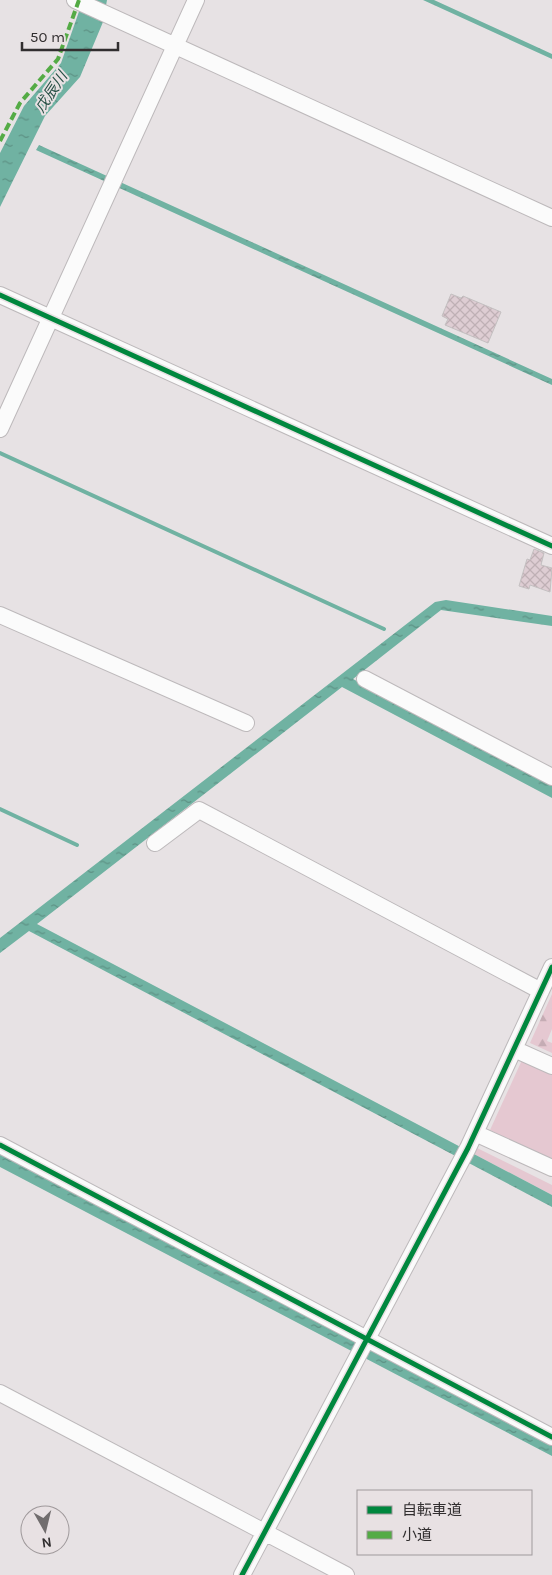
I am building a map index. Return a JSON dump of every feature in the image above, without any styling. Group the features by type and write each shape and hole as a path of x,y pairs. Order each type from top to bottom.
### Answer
{"street":[{"path":"0,429 196,0"},
{"path":"77,1 552,218"},
{"path":"0,295 552,546"},
{"path":"0,615 246,724"},
{"path":"365,679 552,777"},
{"path":"154,843 199,810 541,991"},
{"path":"242,1575 467,1148 552,967"},
{"path":"514,1049 552,1066"},
{"path":"0,1145 552,1437"},
{"path":"467,1148 552,1168"},
{"path":"0,1394 346,1575"}],"green space":[{"path":"552,994 552,1029 547,1041 552,1043 552,1053 530,1043"},
{"path":"522,1060 552,1074 552,1161 490,1130"},
{"path":"477,1148 552,1185 552,1195 474,1154"}],"water":[{"name":"戊辰川","path":"83,0 107,0 103,22 80,77 45,116 0,207 0,153 24,106 61,63"},
{"path":"423,0 434,0 552,54 552,59"},
{"path":"39,145 552,379 552,385 36,150"},
{"path":"446,600 552,616 552,626 441,610 353,679 552,786 552,798 342,687 37,924 552,1195 552,1207 29,931 0,953 0,938 435,602"},
{"path":"0,1151 552,1442 552,1456 0,1167"}],"building":[{"path":"451,294 461,298 463,296 501,312 488,343 445,325 448,319 442,316"},
{"path":"534,549 544,553 541,565 552,568 550,592 530,585 529,589 519,586 527,559 530,560"}],"waterway":[{"path":"0,453 384,629"},
{"path":"0,809 77,845"}],"marked path":[{"path":"0,141 20,103 58,59 79,0"}],"cycle path":[{"path":"0,295 552,546"},
{"path":"242,1575 468,1148 552,967"},
{"path":"0,1145 552,1437"}]}
